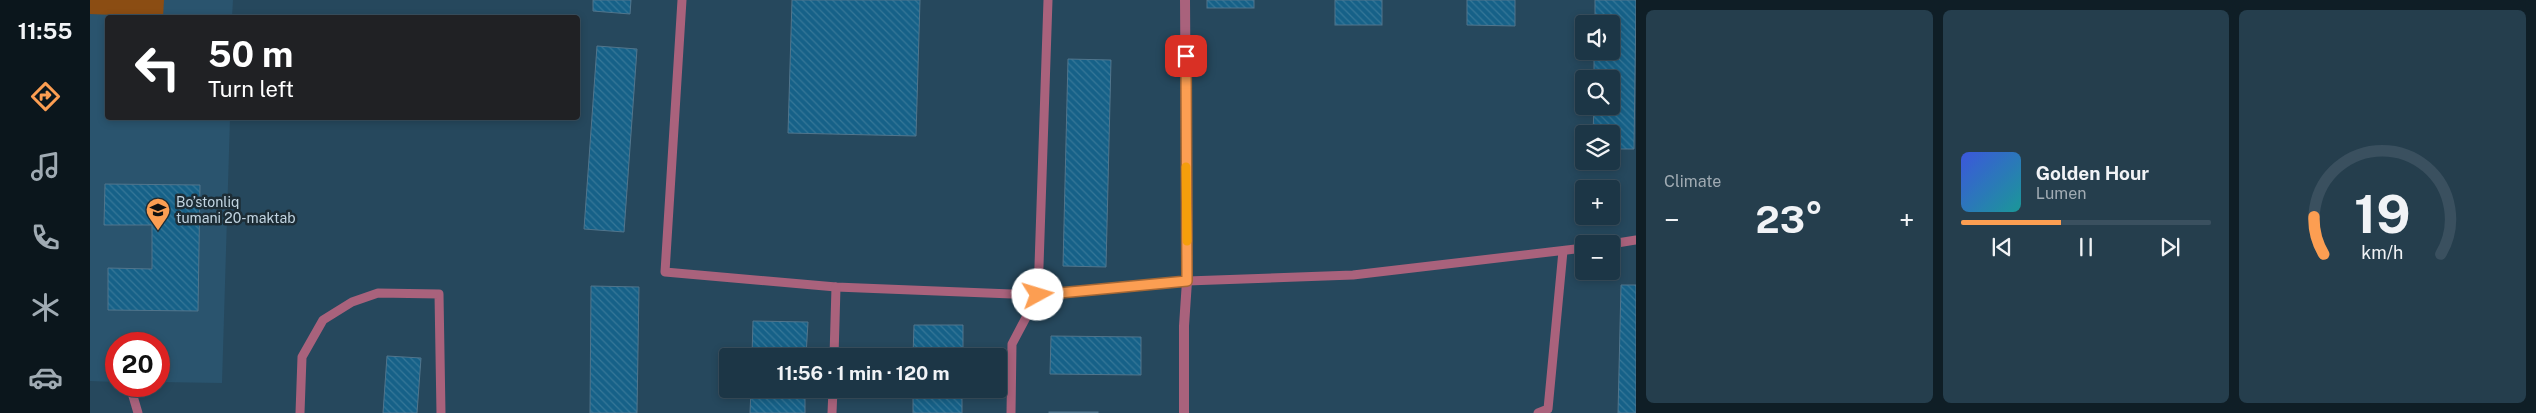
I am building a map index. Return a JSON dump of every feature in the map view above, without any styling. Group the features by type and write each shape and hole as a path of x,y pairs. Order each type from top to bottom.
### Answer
{"street":[{"path":"1184,413 1184,326 1187,281 1185,0"}],"lane":[{"path":"682,0 665,272 836,287 1038,295 1187,281 1352,275 1575,249"},
{"path":"1010,413 1012,344 1038,295 1048,0"},
{"path":"1620,243 1636,240"},
{"path":"1538,413 1548,410 1563,251"},
{"path":"834,348 836,287"},
{"path":"300,413 302,357 323,320 352,302 378,293 439,294 441,413"},
{"path":"133,397 138,413"},
{"path":"832,413 833,398"}],"shaded area":[{"name":"Bo’stonliq tumani 20-maktab","path":"90,0 233,0 232,15 105,15 105,120 230,120 222,383 170,382 170,332 105,332 105,382 90,381"},
{"path":"90,0 164,0 163,15 90,14"}],"building":[{"path":"593,0 631,0 630,14 593,11"},
{"path":"792,0 920,0 916,136 788,133"},
{"path":"1207,0 1254,0 1254,8 1207,8"},
{"path":"1335,0 1382,0 1382,25 1335,25"},
{"path":"1467,0 1515,0 1515,26 1467,25"},
{"path":"1595,0 1636,0 1634,149 1620,149 1620,125 1593,125 1594,115 1620,115 1620,70 1594,70 1594,60 1620,60 1620,15 1595,15"},
{"path":"597,46 637,49 624,232 584,229"},
{"path":"1068,59 1111,60 1106,267 1063,266"},
{"path":"105,184 200,185 198,311 108,310 108,268 152,269 152,225 104,225"},
{"path":"1621,285 1636,285 1636,413 1618,413"},
{"path":"591,286 639,287 637,413 590,413"},
{"path":"753,321 808,322 806,348 752,348"},
{"path":"914,325 963,325 963,348 913,348"},
{"path":"1051,336 1141,337 1141,375 1050,374"},
{"path":"387,356 421,358 417,413 383,413"},
{"path":"751,398 805,398 805,413 750,413"},
{"path":"913,398 962,398 962,413 913,413"},
{"path":"1098,412 1098,413 1049,413"}],"slow traffic":[{"path":"1186,167 1187,241"}],"place":[{"name":"Bo’stonliq tumani 20-maktab","path":"158,231"}],"route":[{"path":"1038,295 1187,281 1186,56"}]}
